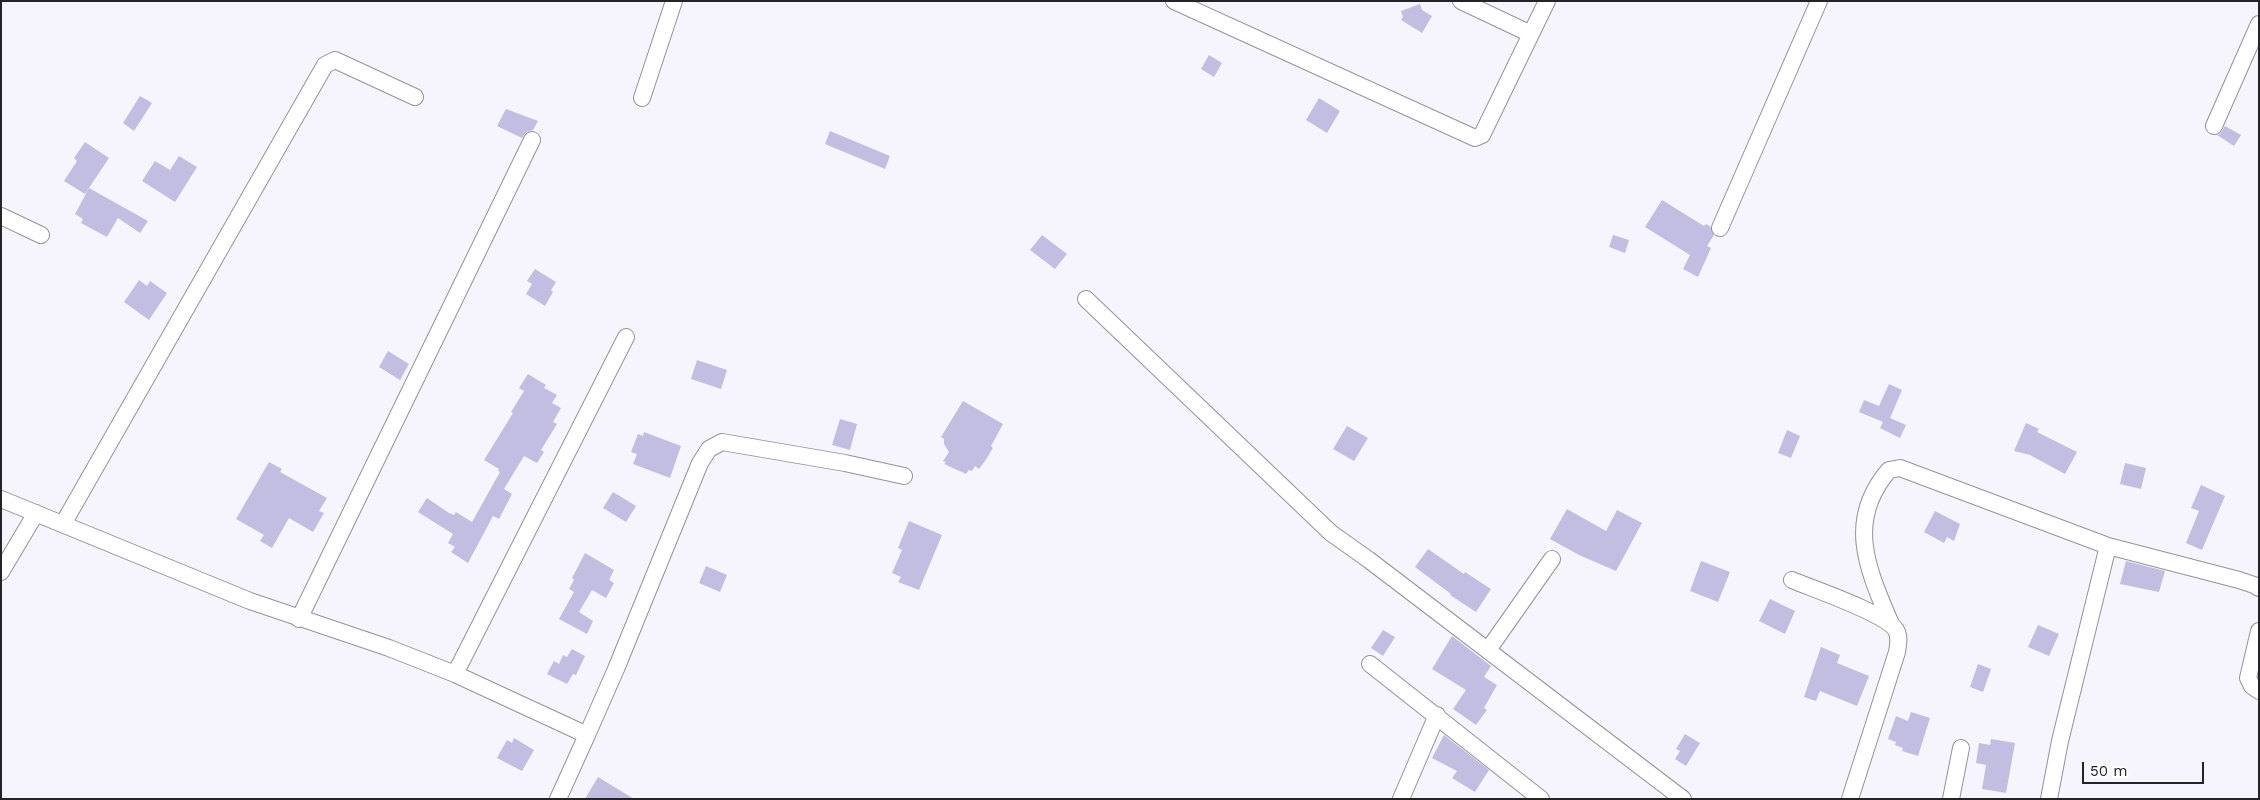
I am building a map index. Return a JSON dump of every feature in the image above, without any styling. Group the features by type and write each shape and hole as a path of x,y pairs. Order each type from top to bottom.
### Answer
{"street":[{"path":"642,98 674,1"},
{"path":"1174,1 1475,138 1482,135 1547,1"},
{"path":"1461,1 1531,34"},
{"path":"1720,228 1820,1"},
{"path":"2214,126 2259,24"},
{"path":"63,524 325,65 335,60 415,97"},
{"path":"300,619 532,140"},
{"path":"1,216 41,235"},
{"path":"1086,299 1331,533 1683,799"},
{"path":"455,674 626,337"},
{"path":"558,799 616,669 700,463 715,445 722,442 732,443 845,462 904,476"},
{"path":"1850,799 1898,652 1898,635 1891,624 1868,566 1862,537 1870,496 1889,470 1900,468 1914,472 2108,546 2239,580 2259,588"},
{"path":"1,499 250,601 389,648 455,674 586,735"},
{"path":"1,572 36,513"},
{"path":"2049,799 2060,741 2108,546"},
{"path":"1488,650 1552,559"},
{"path":"1792,580 1861,609 1891,624"},
{"path":"2259,631 2248,678 2252,686 2259,691"},
{"path":"1370,664 1541,799"},
{"path":"1401,799 1437,715"},
{"path":"1950,799 1961,748"}],"building":[{"path":"1420,4 1422,10 1432,16 1422,33 1401,20 1403,17 1401,11"},
{"path":"1209,55 1222,63 1214,77 1201,69"},
{"path":"140,96 152,103 134,131 123,123"},
{"path":"1319,98 1340,111 1327,133 1306,120"},
{"path":"506,109 538,121 533,130 526,132 522,138 497,126"},
{"path":"2225,126 2241,135 2234,146 2217,135 2220,134"},
{"path":"830,131 890,156 885,169 825,144"},
{"path":"85,142 109,158 85,194 64,181 77,161 74,158"},
{"path":"179,156 197,167 175,202 142,181 155,161 170,170"},
{"path":"89,188 148,221 140,233 118,218 107,237 81,223 83,219 75,214"},
{"path":"1662,200 1704,226 1706,224 1710,226 1714,235 1707,246 1711,248 1698,277 1683,269 1690,255 1645,227"},
{"path":"1042,235 1067,254 1055,269 1030,250"},
{"path":"1613,235 1629,240 1625,253 1609,247"},
{"path":"535,269 556,282 545,306 526,294 532,284 527,281"},
{"path":"139,280 147,286 150,281 167,293 149,320 124,302"},
{"path":"388,351 409,364 400,380 379,367"},
{"path":"697,360 727,370 721,389 691,379"},
{"path":"528,374 546,385 544,388 557,395 552,403 561,408 553,422 557,424 541,450 544,452 537,463 524,456 504,489 512,494 499,519 493,516 468,563 451,552 455,547 448,543 453,534 418,512 427,498 449,513 454,515 456,512 472,522 500,472 498,471 499,469 484,460 513,413 511,412 524,391 519,388"},
{"path":"1889,384 1902,390 1890,418 1906,425 1900,438 1880,428 1883,422 1859,412 1864,400 1879,406"},
{"path":"963,401 1003,424 991,446 993,448 985,461 979,469 975,466 972,471 969,470 966,474 944,464 946,462 943,461 949,452 944,444 944,439 941,437"},
{"path":"840,419 857,424 850,450 832,445"},
{"path":"2026,423 2039,429 2037,432 2077,452 2065,474 2030,455 2014,451"},
{"path":"1347,426 1368,438 1354,461 1333,449"},
{"path":"1787,430 1800,436 1791,458 1778,453"},
{"path":"644,432 681,446 670,478 633,464 637,454 631,452 638,434 643,436"},
{"path":"269,462 282,469 280,472 327,498 319,511 324,513 313,532 289,518 272,548 260,541 264,535 236,519"},
{"path":"2125,463 2146,468 2141,489 2120,484"},
{"path":"2201,485 2225,496 2202,550 2186,543 2199,511 2191,508"},
{"path":"613,492 636,506 626,522 603,508"},
{"path":"1567,509 1606,531 1617,510 1642,523 1616,571 1579,555 1550,539"},
{"path":"1935,511 1960,524 1954,541 1947,537 1944,543 1924,532"},
{"path":"909,521 942,535 919,590 898,582 901,577 892,573 902,550 898,548"},
{"path":"1428,549 1464,574 1465,572 1491,589 1476,612 1450,595 1415,567"},
{"path":"585,553 614,570 609,580 614,583 606,598 592,590 579,612 593,621 587,634 559,619 574,592 569,589 574,580 572,578"},
{"path":"1701,561 1730,572 1718,602 1690,591"},
{"path":"2126,561 2165,571 2159,592 2120,584"},
{"path":"706,566 727,575 720,592 699,583"},
{"path":"1770,599 1795,611 1785,634 1759,621"},
{"path":"2038,625 2059,634 2049,656 2028,647"},
{"path":"1383,630 1395,637 1383,656 1371,648"},
{"path":"1452,636 1491,666 1484,677 1497,685 1484,708 1487,710 1476,725 1453,709 1466,690 1432,669"},
{"path":"1821,647 1840,655 1837,663 1869,676 1857,706 1820,691 1816,701 1804,697"},
{"path":"572,649 585,656 576,675 573,674 567,684 547,674 554,661 559,664 563,655 567,657"},
{"path":"1978,664 1991,669 1983,692 1970,687"},
{"path":"1911,712 1930,718 1918,756 1902,751 1903,748 1895,745 1896,742 1888,739 1896,716 1908,721"},
{"path":"1685,734 1700,743 1686,766 1675,759 1680,751 1676,749"},
{"path":"1444,735 1489,770 1475,792 1452,778 1457,771 1432,758"},
{"path":"514,738 534,750 522,771 497,758 507,740 512,743"},
{"path":"1991,739 2015,743 2006,793 1982,789 1986,765 1976,763 1979,743 1990,745"},
{"path":"598,777 634,799 585,799"}]}
